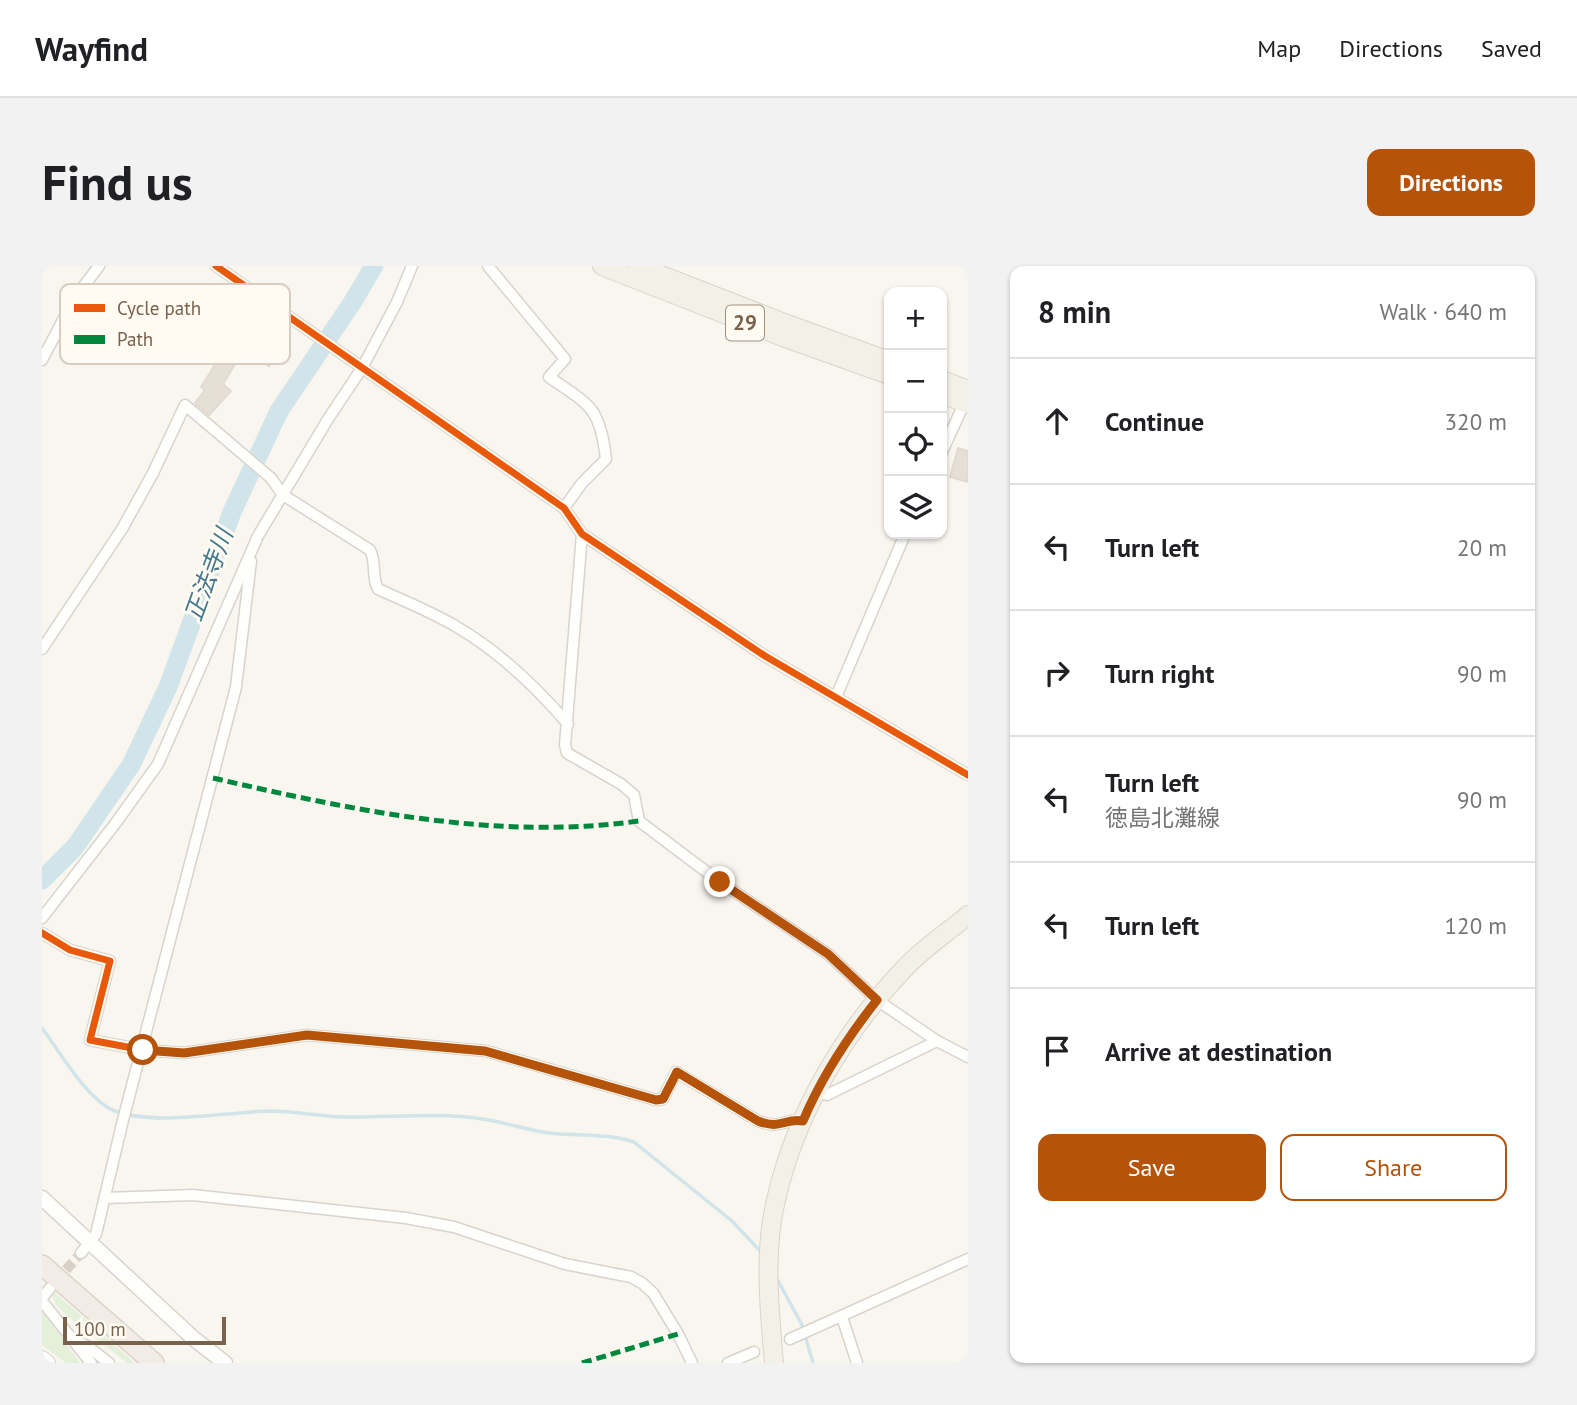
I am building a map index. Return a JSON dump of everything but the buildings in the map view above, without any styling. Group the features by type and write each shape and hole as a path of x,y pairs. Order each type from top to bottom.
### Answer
{"highway":[{"path":"42,1265 154,1363"}],"main road":[{"name":"29","path":"603,266 884,374"},
{"name":"29","path":"638,266 884,359"},
{"path":"947,384 967,398"},
{"path":"947,395 967,398"},
{"path":"774,1363 768,1294 770,1244 778,1193 803,1121 846,1039 877,1000 905,968 968,915"},
{"path":"42,1359 47,1363"}],"street":[{"path":"85,284 99,266"},
{"path":"216,266 242,284"},
{"path":"42,918 116,824 158,764 258,536 362,368 397,302 412,266"},
{"path":"488,266 565,359 549,377 589,407 597,420 606,459 582,483 564,508"},
{"path":"290,318 564,508 582,534 765,656 968,775"},
{"path":"42,360 60,326"},
{"path":"947,441 967,398"},
{"path":"42,649 122,529 153,473 185,404 271,478 283,495 370,551 373,557 374,581 378,589 457,627 491,650 552,705 568,724"},
{"path":"582,534 565,745 567,754 621,784 634,795 639,821 720,882 828,954 877,1000 937,1041 968,1057"},
{"path":"836,697 903,539"},
{"path":"86,1248 96,1234 123,1120 236,687 252,550"},
{"path":"42,933 70,950 110,961 90,1040 143,1050 184,1053 307,1035 485,1051 656,1100 663,1099 677,1072 758,1121 771,1126 803,1121"},
{"path":"816,1092 827,1095 937,1041"},
{"path":"105,1198 193,1195 406,1217 454,1227 565,1264 631,1277 642,1283 653,1293 692,1363"},
{"path":"42,1198 86,1248 225,1363"},
{"path":"795,1337 968,1258"},
{"path":"45,1296 72,1340 91,1363"},
{"path":"842,1317 857,1363"},
{"path":"72,1340 87,1346 109,1363"},
{"path":"728,1363 754,1352"}],"green space":[{"path":"54,1292 135,1363 127,1363 64,1313 55,1304 52,1295"},
{"path":"42,1310 80,1363 66,1363 42,1345"}],"waterway":[{"name":"正法寺川","path":"42,880 75,847 131,765 168,687 232,512 279,411 374,266"},
{"path":"42,1028 94,1097 115,1111 131,1115 170,1118 269,1111 343,1117 447,1116 490,1120 549,1133 602,1136 634,1142 732,1221 764,1255"},
{"path":"776,1277 802,1325 813,1363"}],"tunnel":[{"path":"56,1281 81,1253"}],"marked path":[{"path":"213,778 371,811 478,825 586,826 639,821"},
{"path":"582,1363 678,1334"}],"cycle path":[{"path":"216,266 242,284"},
{"path":"290,317 564,508 582,534 765,656 968,775"},
{"path":"42,933 70,950 110,961 90,1040 143,1050 184,1053 307,1035 486,1051 656,1100 663,1099 676,1072 758,1121 772,1124 803,1121"}],"route":[{"path":"143,1050 184,1053 307,1035 485,1051 656,1100 663,1099 677,1072 758,1121 771,1126 803,1121 846,1039 877,1000 828,954 720,882"}]}
